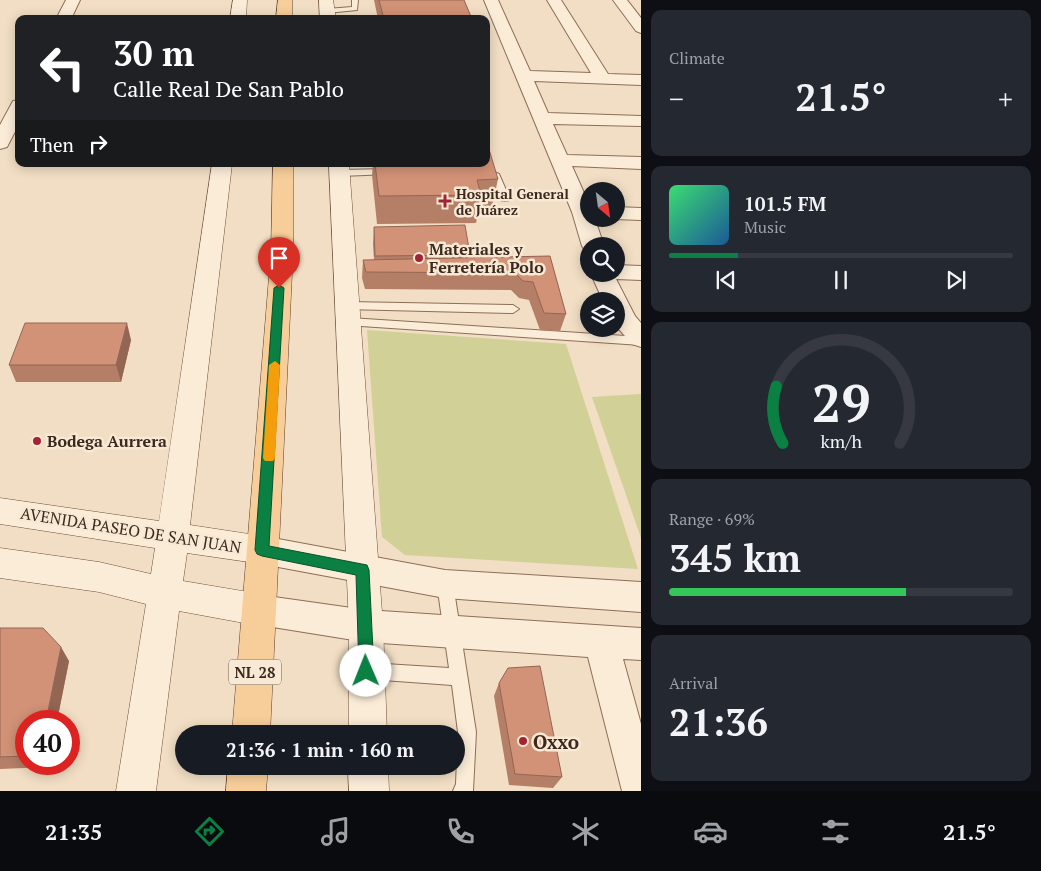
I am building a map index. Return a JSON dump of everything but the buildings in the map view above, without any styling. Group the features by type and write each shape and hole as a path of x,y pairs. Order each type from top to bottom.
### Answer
{"main road":[{"path":"284,15 285,0"},
{"name":"NL 28","path":"252,725 282,252 282,167"},
{"path":"246,791 247,775"}],"street":[{"path":"65,15 73,0"},
{"path":"238,15 240,0"},
{"path":"491,0 559,160 580,202"},
{"path":"554,0 602,78"},
{"path":"620,0 641,28"},
{"path":"523,76 641,80"},
{"path":"0,100 15,100"},
{"path":"0,143 15,113"},
{"path":"541,118 641,120"},
{"path":"559,160 641,163"},
{"path":"136,791 173,536 222,167"},
{"path":"340,168 366,626 368,725"},
{"path":"625,213 641,214"},
{"path":"625,272 641,273"},
{"path":"606,282 628,321"},
{"name":"AVENIDA PASEO DE SAN JUAN","path":"0,511 262,550"},
{"path":"262,550 445,584 641,597"},
{"path":"0,563 99,577 164,593 366,626 641,644"},
{"path":"601,642 641,791"},
{"path":"368,775 369,791"}],"lane":[{"path":"327,10 355,9 355,0"},
{"path":"340,168 399,172"},
{"path":"473,171 491,172 496,176 505,199"},
{"path":"349,314 513,309"},
{"path":"349,314 628,321"},
{"path":"445,584 467,732 465,788 462,791"},
{"path":"366,671 459,677"}],"green space":[{"path":"367,330 566,344 638,569 405,555 382,537"},
{"path":"641,394 641,538 592,397"}],"slow traffic":[{"path":"269,458 275,365"}],"place":[{"name":"Hospital General de Juárez","path":"445,201"},
{"name":"Materiales y Ferretería Polo","path":"419,258"},
{"name":"Bodega Aurrera","path":"37,441"},
{"name":"Oxxo","path":"523,741"}],"route":[{"path":"279,288 262,550 363,570 366,671"}]}
